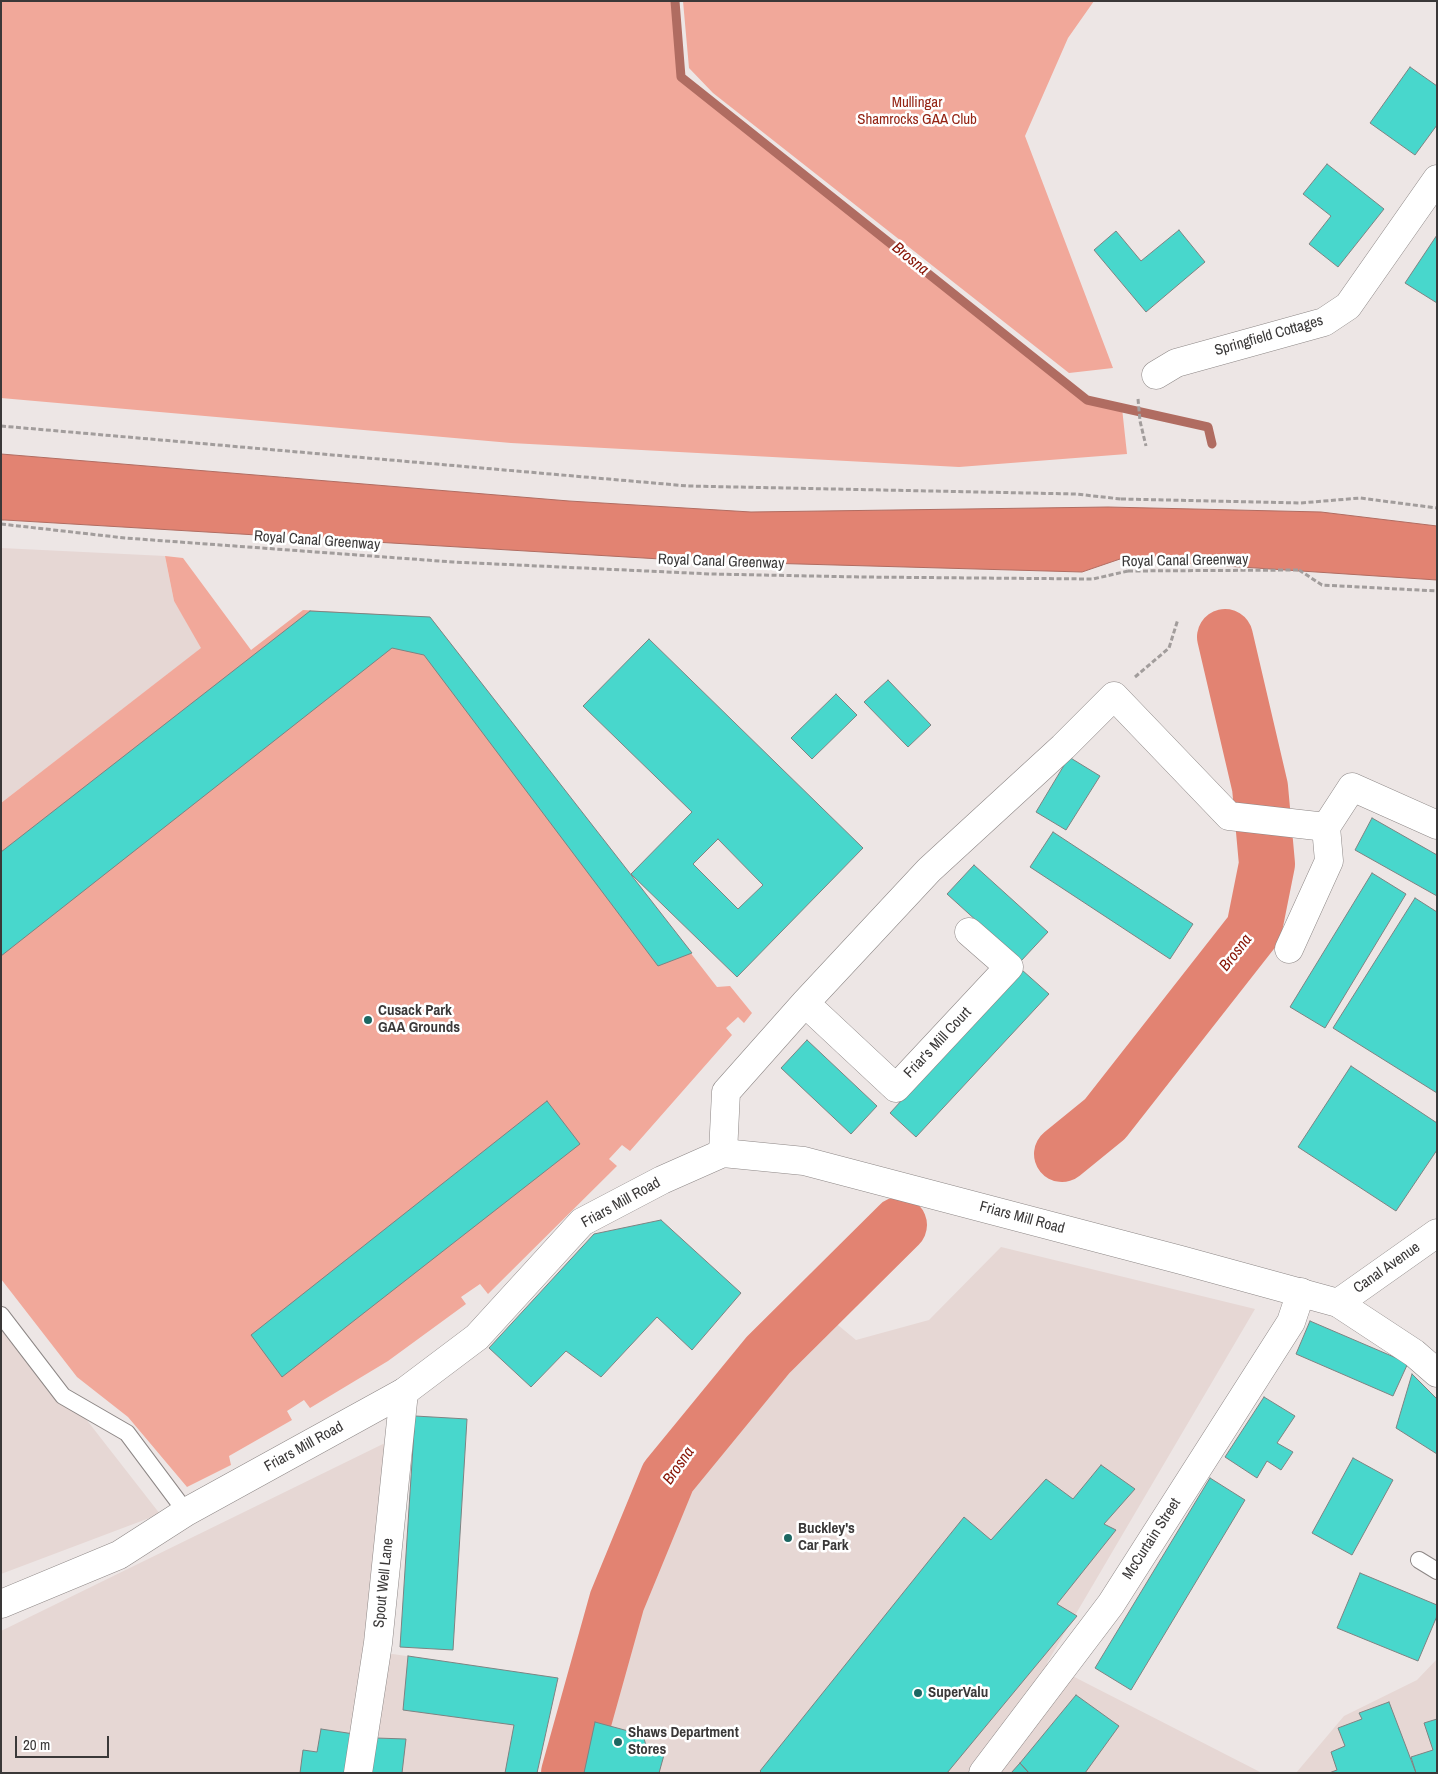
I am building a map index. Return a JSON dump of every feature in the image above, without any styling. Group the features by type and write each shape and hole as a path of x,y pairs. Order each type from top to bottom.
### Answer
{"street":[{"name":"Springfield Cottages","path":"1156,375 1176,363 1324,322 1348,306 1437,180"},
{"path":"723,1153 726,1092 928,870 1063,747 1114,696 1229,816 1285,824 1326,827"},
{"path":"1289,949 1329,861 1326,827 1352,787 1437,825"},
{"name":"Friar's Mill Court","path":"805,1003 896,1088 1009,967 969,932"},
{"name":"Friars Mill Road","path":"1,1604 120,1555 186,1512 404,1392 477,1337 582,1222 662,1180 723,1153 804,1161 1338,1303"},
{"name":"Canal Avenue","path":"1338,1303 1437,1233"},
{"name":"McCurtain Street","path":"983,1773 1111,1604 1291,1322 1301,1292"},
{"path":"1338,1303 1414,1353 1437,1373"},
{"name":"Spout Well Lane","path":"358,1773 378,1643 404,1392"}],"lane":[{"path":"1,1315 62,1396 127,1432 186,1512"},
{"path":"1419,1560 1437,1571"}],"path":[{"path":"1137,398 1146,446"},
{"path":"1,426 688,486 1076,494 1121,499 1301,503 1360,498 1437,508"},
{"name":"Royal Canal Greenway","path":"1,524 126,538 393,558 711,574 1093,579 1128,571 1299,570 1322,585 1437,591"},
{"path":"1114,696 1168,648 1178,619"}],"shaded area":[{"path":"1,454 569,501 751,512 1108,507 1321,512 1437,526 1437,580 1120,559 1082,572 694,561 1,520"},
{"path":"1,548 165,556 174,601 202,648 1,803"},
{"path":"1001,1247 1255,1309 1047,1663 1262,1773 580,1773 598,1696 650,1557 708,1447 821,1311 856,1340 929,1320"},
{"path":"1,1310 160,1514 1,1574"},
{"path":"385,1443 365,1650 558,1678 537,1773 1,1773 1,1631"},
{"path":"1437,1659 1437,1773 1296,1773 1344,1716 1417,1680"}],"green space":[{"path":"1,1 675,1 681,77 1087,400 1122,408 1127,454 959,467 511,443 1,398"},
{"name":"Mullingar Shamrocks GAA Club","path":"683,1 1094,1 1068,38 1025,136 1113,368 1069,373 713,93 689,68"},
{"name":"Cusack Park GAA Grounds","path":"165,556 183,558 251,650 303,610 430,617 717,987 730,986 752,1013 744,1023 738,1017 726,1028 732,1035 630,1151 622,1145 609,1159 617,1166 488,1294 480,1284 461,1297 466,1304 388,1361 310,1408 304,1400 287,1411 292,1420 229,1456 231,1465 187,1487 128,1417 77,1377 1,1279 1,803 201,648 174,601"}],"building":[{"path":"1410,67 1437,86 1437,125 1415,155 1370,123"},
{"path":"1327,164 1384,209 1338,267 1309,244 1331,216 1303,194"},
{"path":"1179,230 1205,262 1146,312 1094,250 1116,231 1141,261"},
{"path":"1437,235 1437,303 1405,283"},
{"path":"310,611 430,617 692,953 658,966 424,655 392,648 1,956 1,852"},
{"path":"649,639 863,848 737,977 631,874 692,812 583,706","holes":["718,839 763,885 738,909 693,864"]},
{"path":"888,680 931,725 908,747 864,702"},
{"path":"836,694 857,715 812,759 791,738"},
{"path":"1069,757 1100,776 1066,830 1036,812"},
{"path":"1372,818 1437,855 1437,896 1355,850"},
{"path":"1053,832 1193,924 1170,959 1030,867"},
{"path":"974,865 1048,932 1021,961 947,894"},
{"path":"1372,873 1406,894 1325,1028 1290,1007"},
{"path":"1415,898 1437,912 1437,1093 1333,1028"},
{"path":"1022,970 1049,994 916,1137 890,1113"},
{"path":"807,1040 877,1106 851,1134 781,1068"},
{"path":"1351,1066 1437,1123 1437,1150 1396,1211 1298,1147"},
{"path":"547,1101 580,1144 282,1377 251,1335"},
{"path":"661,1220 741,1293 692,1350 657,1317 601,1377 566,1351 531,1387 489,1348 594,1234"},
{"path":"1310,1321 1408,1363 1393,1396 1296,1354"},
{"path":"1412,1374 1437,1399 1437,1454 1396,1428"},
{"path":"1264,1397 1295,1416 1277,1443 1293,1452 1281,1470 1267,1461 1257,1478 1225,1457"},
{"path":"415,1416 467,1419 453,1650 400,1647"},
{"path":"1353,1458 1393,1480 1352,1555 1312,1533"},
{"name":"SuperValu","path":"1101,1465 1135,1489 1104,1524 1116,1530 1057,1604 1077,1616 947,1773 762,1773 760,1771 964,1517 991,1540 1046,1479 1073,1499"},
{"path":"1210,1478 1245,1500 1131,1690 1095,1668"},
{"path":"1360,1573 1437,1605 1437,1616 1418,1661 1337,1628"},
{"path":"408,1656 558,1678 537,1773 505,1773 514,1725 403,1710"},
{"path":"1076,1695 1119,1726 1085,1773 1029,1773 1020,1763"},
{"path":"1389,1702 1416,1773 1329,1773 1337,1770 1331,1752 1345,1746 1338,1728 1362,1719 1359,1713"},
{"path":"1437,1719 1437,1773 1416,1773 1411,1757 1433,1750 1424,1723"},
{"name":"Shaws Department Stores","path":"595,1722 643,1735 647,1749 664,1755 659,1773 584,1773"},
{"path":"321,1729 354,1734 348,1773 300,1773 303,1750 317,1752"},
{"path":"376,1738 406,1739 402,1773 371,1773"},
{"path":"1020,1763 1029,1773 1011,1773"}],"waterway":[{"name":"Brosna","path":"675,1 681,77 1087,400 1208,427 1212,444"},
{"name":"Brosna","path":"1062,1154 1105,1119 1254,929 1267,864 1260,787 1225,637"},
{"name":"Brosna","path":"569,1773 617,1601 668,1477 768,1355 899,1225"}],"place":[{"name":"Cusack Park GAA Grounds","path":"368,1020"},
{"name":"Buckley's Car Park","path":"788,1538"},
{"name":"SuperValu","path":"918,1693"},
{"name":"Shaws Department Stores","path":"618,1742"}]}
